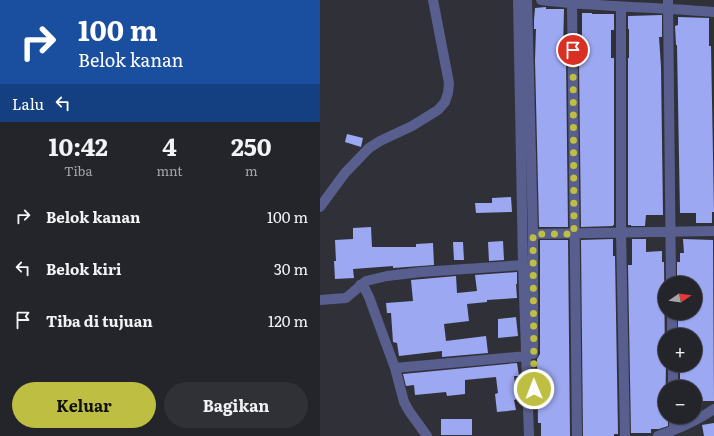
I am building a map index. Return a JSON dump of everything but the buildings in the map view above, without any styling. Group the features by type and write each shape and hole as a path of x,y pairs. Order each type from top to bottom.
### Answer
{"street":[{"path":"320,207 345,173 369,148 380,141 412,126 438,110 445,102 449,83 433,0"},
{"path":"518,0 523,265 529,436"},
{"path":"527,0 533,234 534,436"},
{"path":"541,0 572,4 621,7 668,4 714,12"},
{"path":"572,4 577,436"},
{"path":"668,4 671,276"},
{"path":"621,7 621,232 625,436"},
{"path":"533,234 714,231"},
{"path":"320,299 346,298 366,281 387,276 421,272 523,265"},
{"path":"360,285 365,289 369,297 395,368 404,402 427,436"},
{"path":"395,368 527,356"},
{"path":"658,436 702,418 714,410"},
{"path":"674,424 674,430"}],"route":[{"path":"534,389 533,234 574,234 573,50"}]}
